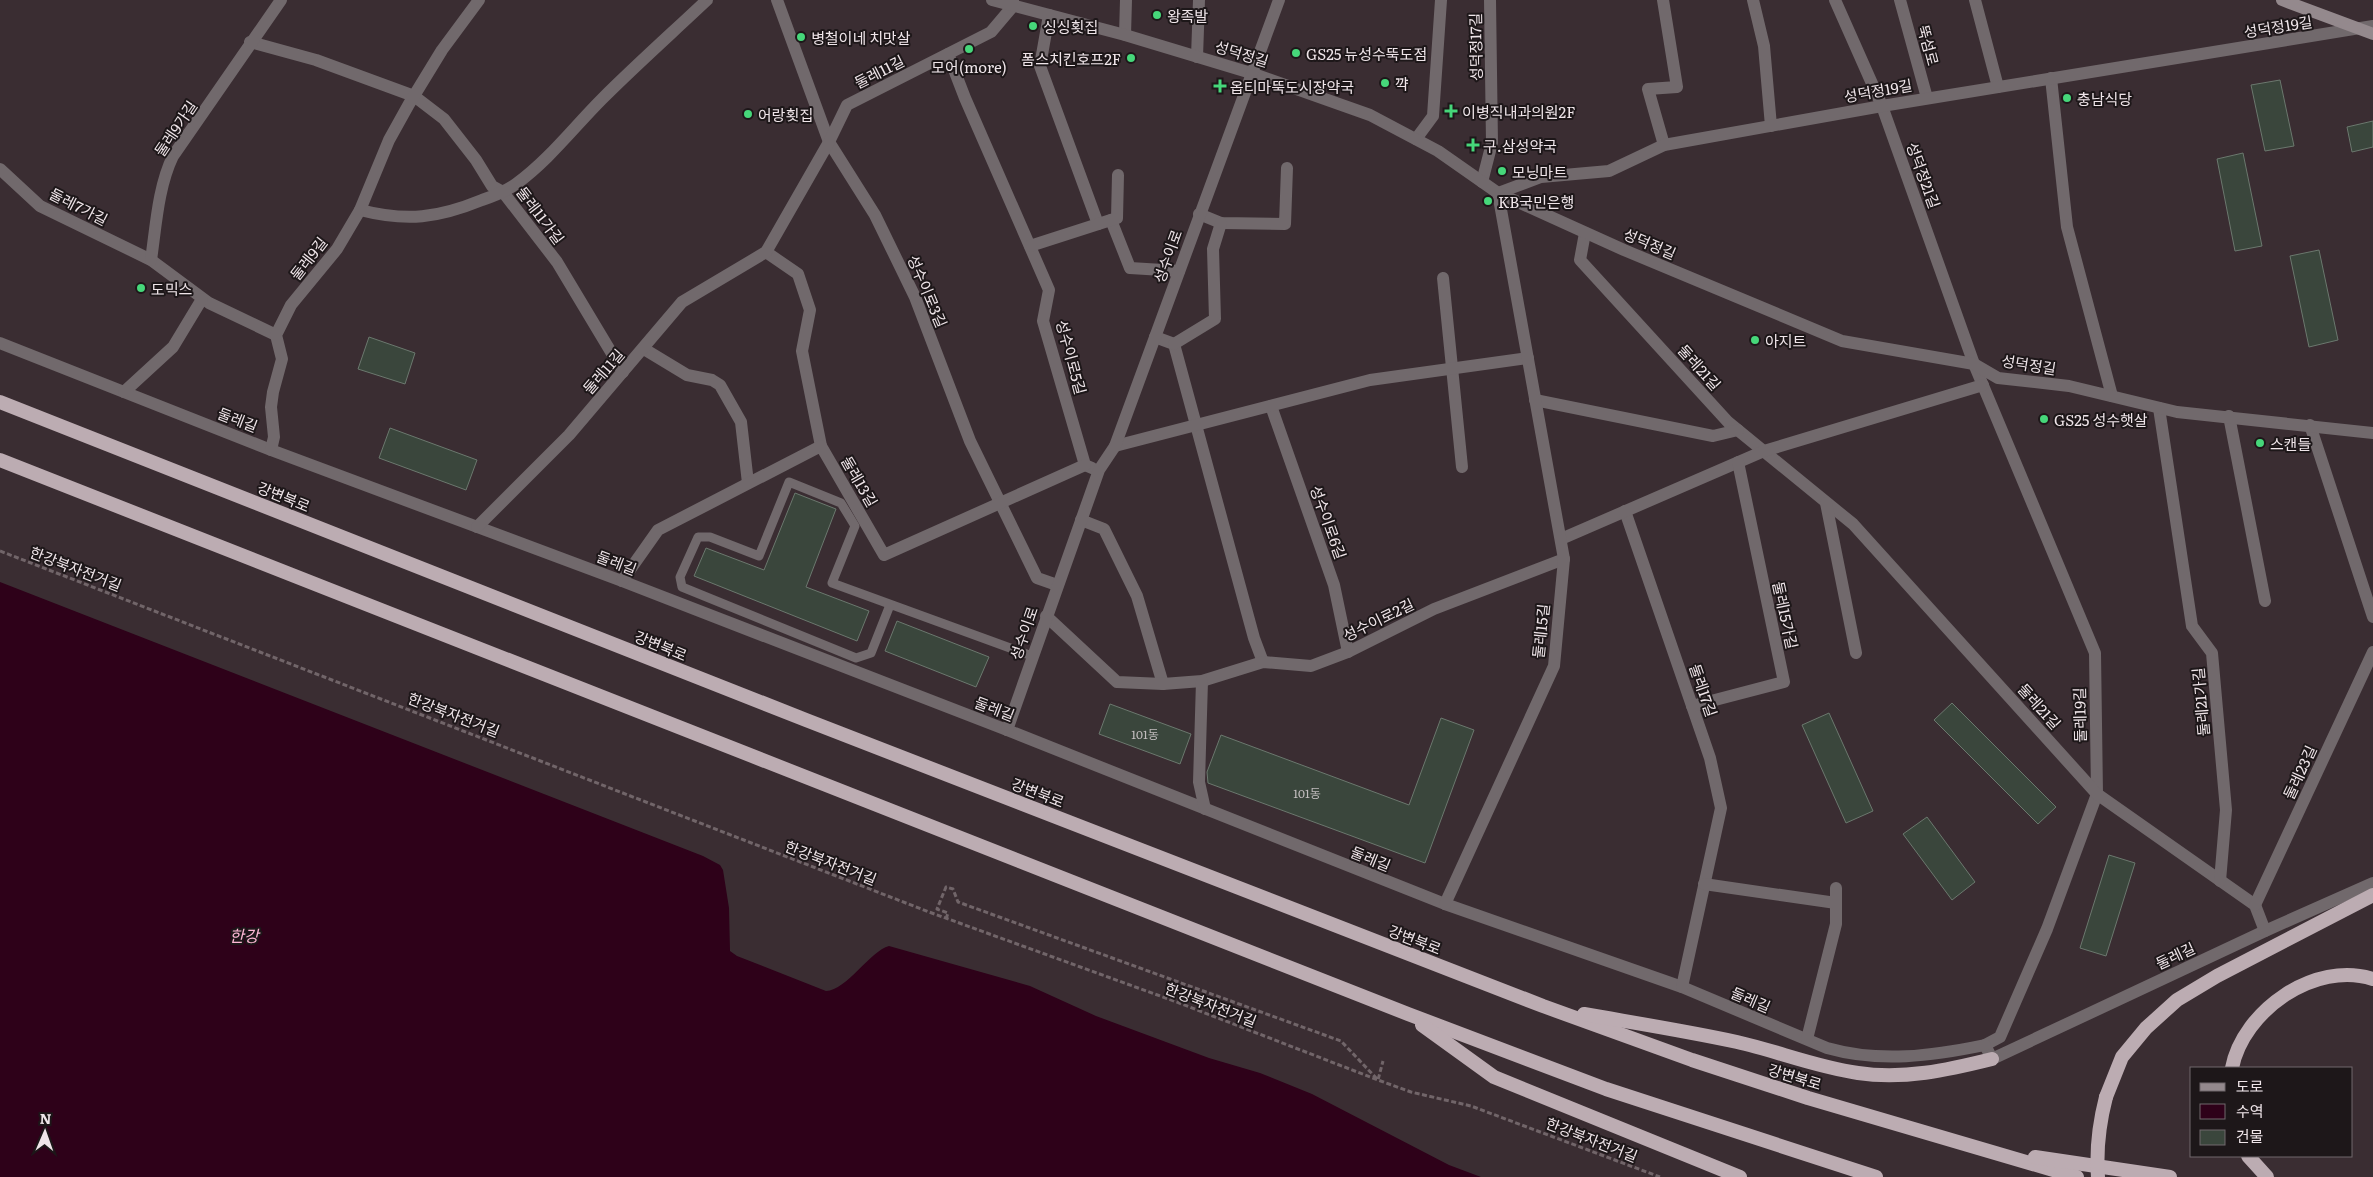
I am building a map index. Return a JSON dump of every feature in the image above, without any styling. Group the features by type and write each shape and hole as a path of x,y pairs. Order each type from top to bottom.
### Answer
{"highway":[{"name":"강변북로","path":"0,402 778,709 1543,1006 1692,1060 1808,1098 2077,1177"},
{"path":"0,460 1408,1014 1652,1104 1876,1177"},
{"path":"2098,1177 2097,1155 2100,1124 2106,1097 2122,1057 2146,1028 2177,1000 2216,976 2373,895"},
{"path":"2232,1067 2242,1042 2254,1024 2269,1007 2287,994 2308,983 2331,977 2349,976 2373,979"},
{"path":"1543,1006 1738,1042 1813,1064 1859,1073 1896,1076 1930,1073 1992,1059"},
{"path":"1408,1014 1494,1077 1740,1177"},
{"path":"1990,1151 2170,1177"},
{"path":"2249,1157 2267,1177"}],"main road":[{"path":"2282,0 2373,34"}],"street":[{"name":"둘레9가길","path":"151,260 168,166 250,42 281,0"},
{"name":"둘레9길","path":"276,336 291,305 337,249 360,210 389,140 414,96 442,50 479,0"},
{"path":"360,210 389,216 429,216 451,212 503,192 516,184 546,158 602,99 707,0"},
{"name":"성수이로3길","path":"777,0 829,142 875,215 915,297 970,441 1037,578 1057,585"},
{"name":"성덕정길","path":"992,0 1013,3 1251,73 1370,115 1438,151 1498,193 1585,233 1842,341 1974,364 1998,378 2069,386 2177,412 2229,416 2373,433"},
{"path":"1125,35 1126,0"},
{"name":"성덕정길","path":"1197,57 1199,0"},
{"name":"성수이로","path":"1007,730 1099,470 1115,446 1279,0"},
{"path":"1416,139 1433,116 1440,0"},
{"name":"성덕정17길","path":"1482,182 1492,143 1490,0"},
{"path":"1663,0 1678,87 1648,89 1664,145"},
{"path":"1753,0 1764,46 1771,126"},
{"name":"성덕정21길","path":"1835,0 1882,106 1974,364"},
{"name":"뚝섬로","path":"1900,0 1927,98"},
{"path":"1975,0 1998,87"},
{"name":"둘레11길","path":"477,527 569,435 682,302 766,252 829,142 847,105 991,32 1013,3"},
{"path":"1049,15 1040,66 1104,222 1130,268 1179,271"},
{"name":"성덕정19길","path":"1498,193 1541,177 1609,171 1664,145 1927,98 2373,26"},
{"path":"250,42 316,60 414,96"},
{"name":"성수이로5길","path":"948,54 965,98 1049,290 1043,322 1086,465"},
{"path":"2051,78 2067,227 2112,396"},
{"name":"둘레11가길","path":"414,96 444,119 476,160 492,186 503,192 557,262 623,372"},
{"path":"1199,214 1221,223 1285,224 1287,168"},
{"name":"둘레7가길","path":"0,169 40,206 151,260"},
{"path":"1030,246 1117,218 1118,175"},
{"name":"둘레15길","path":"1446,904 1554,666 1564,559 1498,193"},
{"path":"1174,344 1215,319 1213,249 1221,223"},
{"name":"둘레21길","path":"1585,233 1580,260 1728,422 1853,524 2097,794 2255,905"},
{"path":"622,581 658,530 821,446 802,351 810,310 798,274 766,252"},
{"path":"151,260 202,299 276,336 282,358 271,407 274,437 271,450"},
{"path":"1443,278 1454,368 1462,467"},
{"path":"124,392 173,347 202,299"},
{"path":"1155,337 1174,344"},
{"name":"둘레길","path":"0,343 271,450 622,581 1007,730 1446,904 1682,987 1807,1039 1851,1054 1905,1058 1946,1053 1985,1045"},
{"path":"1174,344 1254,638 1263,662"},
{"path":"644,349 687,376 712,380 720,385 741,422 748,483"},
{"path":"1115,446 1370,380 1528,358"},
{"name":"둘레19길","path":"1974,364 2094,652 2097,794 2048,929 2000,1037 1985,1045"},
{"path":"1560,539 1764,451 1983,385"},
{"path":"1535,400 1713,436 1738,430"},
{"name":"성수이로6길","path":"1271,406 1334,585 1348,652"},
{"name":"둘레21가길","path":"2159,408 2192,626 2212,653 2226,810 2220,881"},
{"path":"2229,416 2265,601"},
{"path":"2310,425 2373,617"},
{"name":"둘레13길","path":"821,446 884,555 1086,465"},
{"name":"둘레15가길","path":"1692,706 1784,682 1738,462"},
{"path":"1086,465 1099,470"},
{"path":"1826,503 1856,654"},
{"name":"둘레17길","path":"1625,511 1710,758 1721,808 1682,987"},
{"path":"1081,520 1104,529 1138,596 1163,684"},
{"name":"성수이로2길","path":"1046,616 1118,682 1163,684 1202,681 1263,662 1311,666 1348,652 1434,609 1564,559"},
{"name":"둘레23길","path":"2255,905 2373,652"},
{"path":"1202,681 1199,782 1205,809"},
{"name":"둘레길","path":"1992,1059 2265,931 2373,883"},
{"path":"1704,884 1836,903"},
{"path":"1807,1039 1836,924 1836,888"},
{"path":"2255,905 2265,931"},
{"path":"1985,1045 1992,1059"}],"lane":[{"path":"890,605 871,653 856,658 682,587 680,577 698,537 710,537 759,556 790,482 841,502 855,526 832,583 1032,656"}],"path":[{"name":"한강북자전거길","path":"0,551 946,918 1174,1001 1411,1092 1471,1106 1660,1177"},
{"path":"946,918 948,913 937,909 946,887 953,889 958,902 1341,1041 1378,1080"},
{"path":"1378,1080 1383,1061"}],"water":[{"name":"한강","path":"0,582 703,856 720,865 723,870 729,908 730,951 737,956 826,991 842,984 874,955 889,946 1030,986 1096,1016 1209,1058 1260,1073 1312,1094 1449,1165 1481,1177 0,1177"}],"building":[{"path":"2280,80 2294,146 2265,151 2251,85"},
{"path":"2373,121 2373,147 2352,152 2347,127"},
{"path":"2243,153 2262,246 2235,251 2217,159"},
{"path":"2319,250 2338,340 2309,347 2290,256"},
{"path":"369,337 415,353 405,384 358,369"},
{"path":"390,428 477,460 466,490 379,458"},
{"path":"795,493 836,509 806,587 869,611 857,641 694,576 706,548 764,570"},
{"path":"897,621 989,657 976,687 885,651"},
{"path":"1952,703 2056,807 2038,824 1934,720"},
{"path":"1110,704 1191,734 1180,764 1099,734"},
{"path":"1829,713 1873,811 1846,823 1802,725"},
{"path":"1441,718 1474,730 1425,863 1208,783 1207,772 1221,735 1409,805"},
{"path":"1927,817 1975,882 1952,900 1903,834"},
{"path":"2109,855 2135,863 2106,956 2080,948"}],"place":[{"name":"왕족발","path":"1157,15"},
{"name":"싱싱횟집","path":"1033,26"},
{"name":"병철이네 치맛살","path":"801,37"},
{"name":"모어(more)","path":"969,49"},
{"name":"GS25 뉴성수뚝도점","path":"1296,53"},
{"name":"폼스치킨호프2F","path":"1131,58"},
{"name":"꺅","path":"1385,83"},
{"name":"옵티마뚝도시장약국","path":"1220,86"},
{"name":"충남식당","path":"2067,98"},
{"name":"이병직내과의원2F","path":"1451,111"},
{"name":"어랑횟집","path":"748,114"},
{"name":"구.삼성약국","path":"1473,145"},
{"name":"모닝마트","path":"1502,171"},
{"name":"KB국민은행","path":"1488,201"},
{"name":"도믹스","path":"141,288"},
{"name":"아지트","path":"1755,340"},
{"name":"GS25 성수햇살","path":"2044,419"},
{"name":"스캔들","path":"2260,443"}]}
